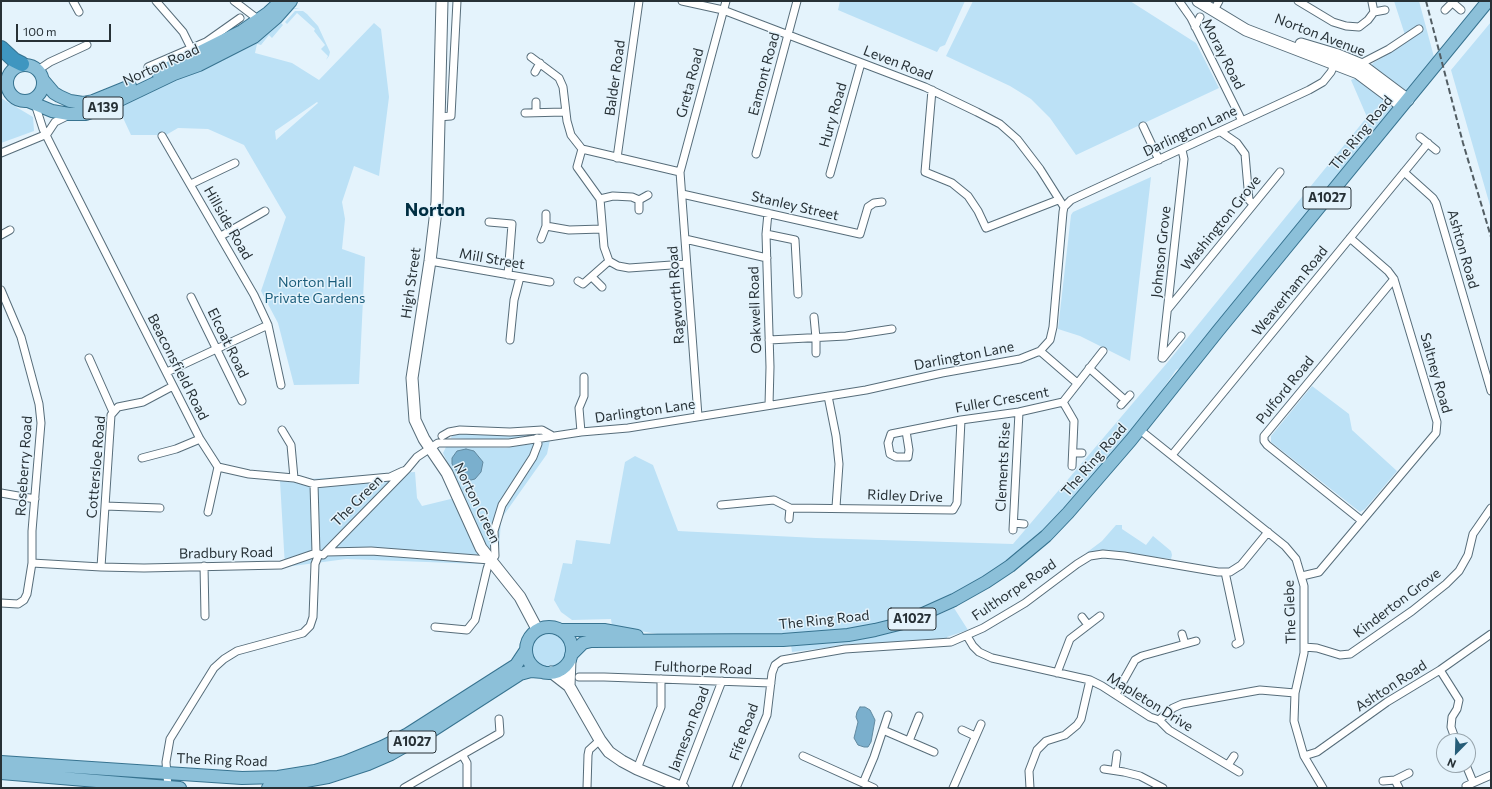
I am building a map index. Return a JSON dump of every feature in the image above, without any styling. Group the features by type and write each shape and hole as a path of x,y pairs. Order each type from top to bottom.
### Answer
{"highway":[{"path":"1,48 14,60 17,67"}],"main road":[{"name":"Norton Road","path":"41,75 54,93 70,101 93,101 195,56 242,31 259,20 281,1"},
{"name":"Norton Road","path":"32,102 69,114 86,114 103,108 174,74 195,56 254,37 276,18 291,1"},
{"name":"High Street","path":"430,449 415,420 411,394 437,202 442,1"},
{"name":"Norton Avenue","path":"1198,1 1214,5 1249,24 1359,69 1405,103"},
{"name":"The Ring Road","path":"571,658 583,643 591,640 768,640 816,638 875,630 928,613 986,582 1027,553 1068,513 1140,430 1488,1"},
{"name":"A139","path":"32,102 16,99 6,92 8,90 6,79 17,67 28,64 41,75"},
{"path":"1,77 17,67"},
{"path":"32,102 38,96 43,86 41,75"},
{"name":"Norton Green","path":"430,449 447,473 481,548 523,601 538,629"},
{"name":"A1027","path":"526,650 527,643 538,629 545,627 560,630"},
{"name":"The Ring Road","path":"560,630 604,630 654,639"},
{"path":"560,630 569,640 572,647 569,686"},
{"name":"The Ring Road","path":"1,762 167,768 242,778 278,777 315,770 345,762 382,747 408,734 516,665 526,650"},
{"path":"526,650 531,663 569,686 600,740 616,758 682,788"},
{"name":"A1027","path":"547,672 564,667 571,658"},
{"name":"The Ring Road","path":"268,788 328,777 368,764 391,754 430,732 520,674 531,671 547,672"},
{"path":"1,773 172,788"}],"street":[{"path":"73,1 76,10"},
{"path":"156,1 183,32 195,56"},
{"path":"162,7 168,1"},
{"path":"234,1 259,20"},
{"path":"438,117 450,116 455,24 458,1"},
{"name":"Balder Road","path":"617,158 639,1"},
{"name":"Leven Road","path":"682,1 723,10 788,34 932,90 1000,124 1017,139 1040,169 1058,200 1064,207"},
{"name":"Greta Road","path":"680,172 726,1"},
{"name":"Eamont Road","path":"756,154 797,1"},
{"name":"Moray Road","path":"1179,1 1195,27 1242,121"},
{"path":"1298,1 1333,22 1346,26 1359,27 1368,20 1374,12 1385,10"},
{"path":"1372,2 1374,12"},
{"path":"1446,10 1454,2 1461,10"},
{"path":"1195,27 1200,17"},
{"path":"148,67 195,56 206,42 240,18"},
{"path":"1359,69 1419,30"},
{"path":"41,75 50,62 87,45"},
{"path":"531,57 559,78 563,87 564,112 572,135 582,149 680,172"},
{"name":"Darlington Lane","path":"1064,207 1071,200 1221,132 1309,90 1323,82 1337,59"},
{"path":"535,72 540,63"},
{"name":"Hury Road","path":"830,174 861,63"},
{"path":"932,90 925,172 952,183 968,196 978,211 986,228 1058,200"},
{"name":"Beaconsfield Road","path":"32,102 43,129 47,134 200,439 218,467"},
{"path":"536,102 536,112"},
{"path":"525,113 536,112 546,114 564,112"},
{"path":"1,153 47,134 55,122 69,114"},
{"path":"1143,126 1159,160"},
{"path":"1221,132 1237,143 1245,154 1249,200 1253,204"},
{"name":"Hillside Road","path":"162,136 254,295 268,325 281,385"},
{"path":"1420,137 1436,150"},
{"name":"Weaverham Road","path":"1172,455 1428,143"},
{"path":"582,149 576,167 600,199 605,253 609,261 618,266 629,268 686,264"},
{"name":"Johnson Grove","path":"1181,336 1162,358 1184,159 1182,150"},
{"path":"191,184 236,163"},
{"name":"Ragworth Road","path":"680,172 698,416"},
{"name":"Washington Grove","path":"1168,309 1280,172"},
{"name":"Ashton Road","path":"1404,172 1433,198 1436,203 1491,391"},
{"name":"Stanley Street","path":"682,194 860,234 868,207 874,203 882,202"},
{"path":"639,200 648,195"},
{"path":"600,199 613,196 632,197 639,200"},
{"path":"639,200 639,210"},
{"path":"1064,207 1053,327 1050,340 1040,351 1077,383"},
{"path":"221,236 265,211"},
{"name":"Oakwell Road","path":"768,213 766,258 769,340 769,405"},
{"path":"541,238 546,226 546,214"},
{"path":"489,222 512,224 508,275"},
{"path":"546,226 569,230 602,229"},
{"path":"1,235 10,230"},
{"path":"766,234 799,241 798,294"},
{"path":"1350,238 1394,279"},
{"path":"685,239 766,258"},
{"name":"Mill Street","path":"430,261 550,282"},
{"path":"578,281 582,284 609,261"},
{"path":"510,340 514,300 520,277"},
{"path":"592,277 602,287"},
{"name":"Saltney Road","path":"1302,576 1319,572 1436,432 1437,422 1394,279"},
{"name":"Pulford Road","path":"1362,521 1267,445 1264,441 1264,436 1394,279"},
{"name":"Roseberry Road","path":"1,291 21,337 41,414 32,563 24,600 18,604 1,603"},
{"name":"Elcoat Road","path":"191,297 242,401"},
{"path":"814,317 816,353"},
{"path":"167,372 268,325"},
{"path":"769,340 846,336 892,329"},
{"name":"Darlington Lane","path":"442,436 493,444 581,432 628,428 828,396 1020,359 1040,351"},
{"name":"Fuller Crescent","path":"906,431 961,420 1019,412 1063,402 1102,351"},
{"path":"88,358 113,412"},
{"path":"1089,368 1126,400"},
{"path":"581,432 579,408 584,396 584,378"},
{"name":"Cottersloe Road","path":"101,567 111,416 118,407 143,402 173,386"},
{"path":"828,396 836,436 838,464 836,507"},
{"path":"1063,402 1074,421 1072,466"},
{"name":"Clements Rise","path":"1019,412 1013,526 1024,524"},
{"name":"Ridley Drive","path":"721,505 774,500 790,508 836,507 954,510 957,503 961,420"},
{"path":"282,430 290,445 294,478"},
{"path":"430,449 438,443 442,436 449,432 460,430 510,432 542,430 551,436"},
{"name":"The Glebe","path":"1140,430 1268,532 1292,553 1296,559 1302,576 1304,653 1296,693 1294,720 1304,756 1323,788"},
{"path":"435,627 467,630 471,626 479,607 490,560 494,556 494,531 502,505 529,464 538,444 538,438"},
{"path":"142,458 176,449 200,439"},
{"name":"The Green","path":"326,552 407,469 417,456 430,449"},
{"path":"1073,453 1082,453"},
{"path":"208,512 218,467 249,474 294,478 314,484 390,477 407,469"},
{"path":"172,788 167,768 170,739 214,668 224,659 237,651 303,633 310,626 313,617 315,564 318,554 314,484"},
{"path":"1,493 35,499"},
{"path":"105,506 160,508"},
{"path":"789,519 790,508"},
{"name":"Kinderton Grove","path":"1304,647 1317,648 1340,655 1350,654 1412,611 1446,584 1458,571 1468,555 1473,534 1491,508"},
{"path":"1236,644 1240,642 1225,572 1236,569 1241,565 1268,532"},
{"name":"Bradbury Road","path":"32,563 101,567 280,565 326,552 408,553 490,560"},
{"name":"Fulthorpe Road","path":"579,678 771,683 775,665 782,660 845,649 951,642 967,636 1025,603 1090,556 1103,554 1124,556 1225,572"},
{"path":"204,566 205,616"},
{"path":"1057,673 1070,639 1100,616"},
{"path":"1082,617 1088,625"},
{"path":"1182,634 1185,644"},
{"name":"Ashton Road","path":"1304,756 1317,752 1387,702 1440,670 1491,634"},
{"name":"Mapleton Drive","path":"967,636 973,646 986,655 1090,680 1116,694 1150,717 1159,720 1169,730 1239,772"},
{"path":"1116,694 1135,660 1142,656 1196,641"},
{"path":"1440,670 1459,700 1457,709 1452,717 1451,727 1453,733"},
{"path":"636,768 661,707 661,679"},
{"path":"1030,788 1029,771 1037,750 1046,740 1066,734 1078,725 1081,719 1090,680"},
{"name":"Jameson Road","path":"682,788 722,681"},
{"name":"Fife Road","path":"736,788 767,715 771,683"},
{"path":"1159,720 1173,708 1182,704 1260,690 1296,693"},
{"path":"863,783 874,757 888,715"},
{"path":"909,741 919,716"},
{"path":"404,788 463,756 500,733 499,719"},
{"path":"953,788 980,724"},
{"path":"883,730 934,752"},
{"path":"962,730 975,736"},
{"path":"587,788 589,750 600,740"},
{"path":"1115,770 1117,754"},
{"path":"463,756 467,764 467,788"},
{"path":"804,756 874,788"},
{"path":"1228,765 1234,756"},
{"path":"1104,769 1140,776 1163,788"},
{"path":"1383,781 1394,780 1409,772"},
{"path":"1468,773 1470,784 1491,775"},
{"path":"1394,780 1399,788"}],"green space":[{"path":"840,1 965,1 945,45 940,47 937,52 838,10"},
{"path":"973,1 1130,1 1196,43 1219,88 1076,155 1050,118 1031,99 1010,86 946,56"},
{"path":"1394,1 1419,1 1434,57 1406,91 1399,91 1370,68 1373,63 1410,40 1405,35"},
{"name":"Norton Hall Private Gardens","path":"294,8 300,9 294,9 281,23 283,25 272,38 269,35 261,45 257,44 255,53 292,63 319,80 374,23 381,29 389,97 379,176 354,166 342,202 345,219 342,249 365,257 359,384 294,385 278,323 261,291 286,217 244,145 208,129 178,128 166,135 131,135 118,107 230,55","holes":["317,102 318,103 276,140 275,131"]},
{"path":"295,11 303,11 318,26 330,52 329,56 326,60 328,56 321,49 325,45 314,31 315,29 297,13 287,24 285,22"},
{"path":"1491,22 1491,209 1451,70"},
{"path":"1357,77 1391,103 1392,110 1188,364 1176,370 1156,399 1105,464 1052,525 991,574 946,599 889,622 848,630 762,636 663,635 612,626 611,619 572,620 561,612 554,600 563,563 572,564 576,540 610,544 625,462 635,456 653,465 678,531 816,538 1013,544 1167,363 1367,117 1351,80"},
{"path":"1,98 33,117 34,131 1,143"},
{"path":"1151,177 1130,361 1080,336 1058,329 1071,215 1073,212"},
{"path":"1312,386 1349,414 1352,430 1397,471 1365,509 1360,512 1271,442 1271,436"},
{"path":"453,433 541,434 520,438 483,440 451,438"},
{"path":"550,440 547,454 501,519 499,552 480,564 346,559 285,567 280,481 415,472 417,498 422,506 463,496 443,453 446,447 506,448"},
{"path":"1116,525 1122,525 1122,529 1146,545 1153,536 1171,551 1171,559 1108,551 1086,553 1102,541"},
{"path":"954,608 968,630 947,637 947,639 848,645 792,652 791,645 830,643 895,631 919,623"},
{"path":"549,632 562,637 567,650 562,663 549,668 536,663 531,650 536,637"}],"shaded area":[{"path":"466,449 474,451 483,462 481,472 475,479 471,480 466,480 460,476 452,464 452,458 457,451"},
{"path":"860,707 865,707 870,710 875,720 871,742 868,747 858,745 854,738 858,722 856,717"}],"railway":[{"path":"1426,1 1463,143 1491,237"}],"district":[{"name":"Norton","path":"435,210"}]}
